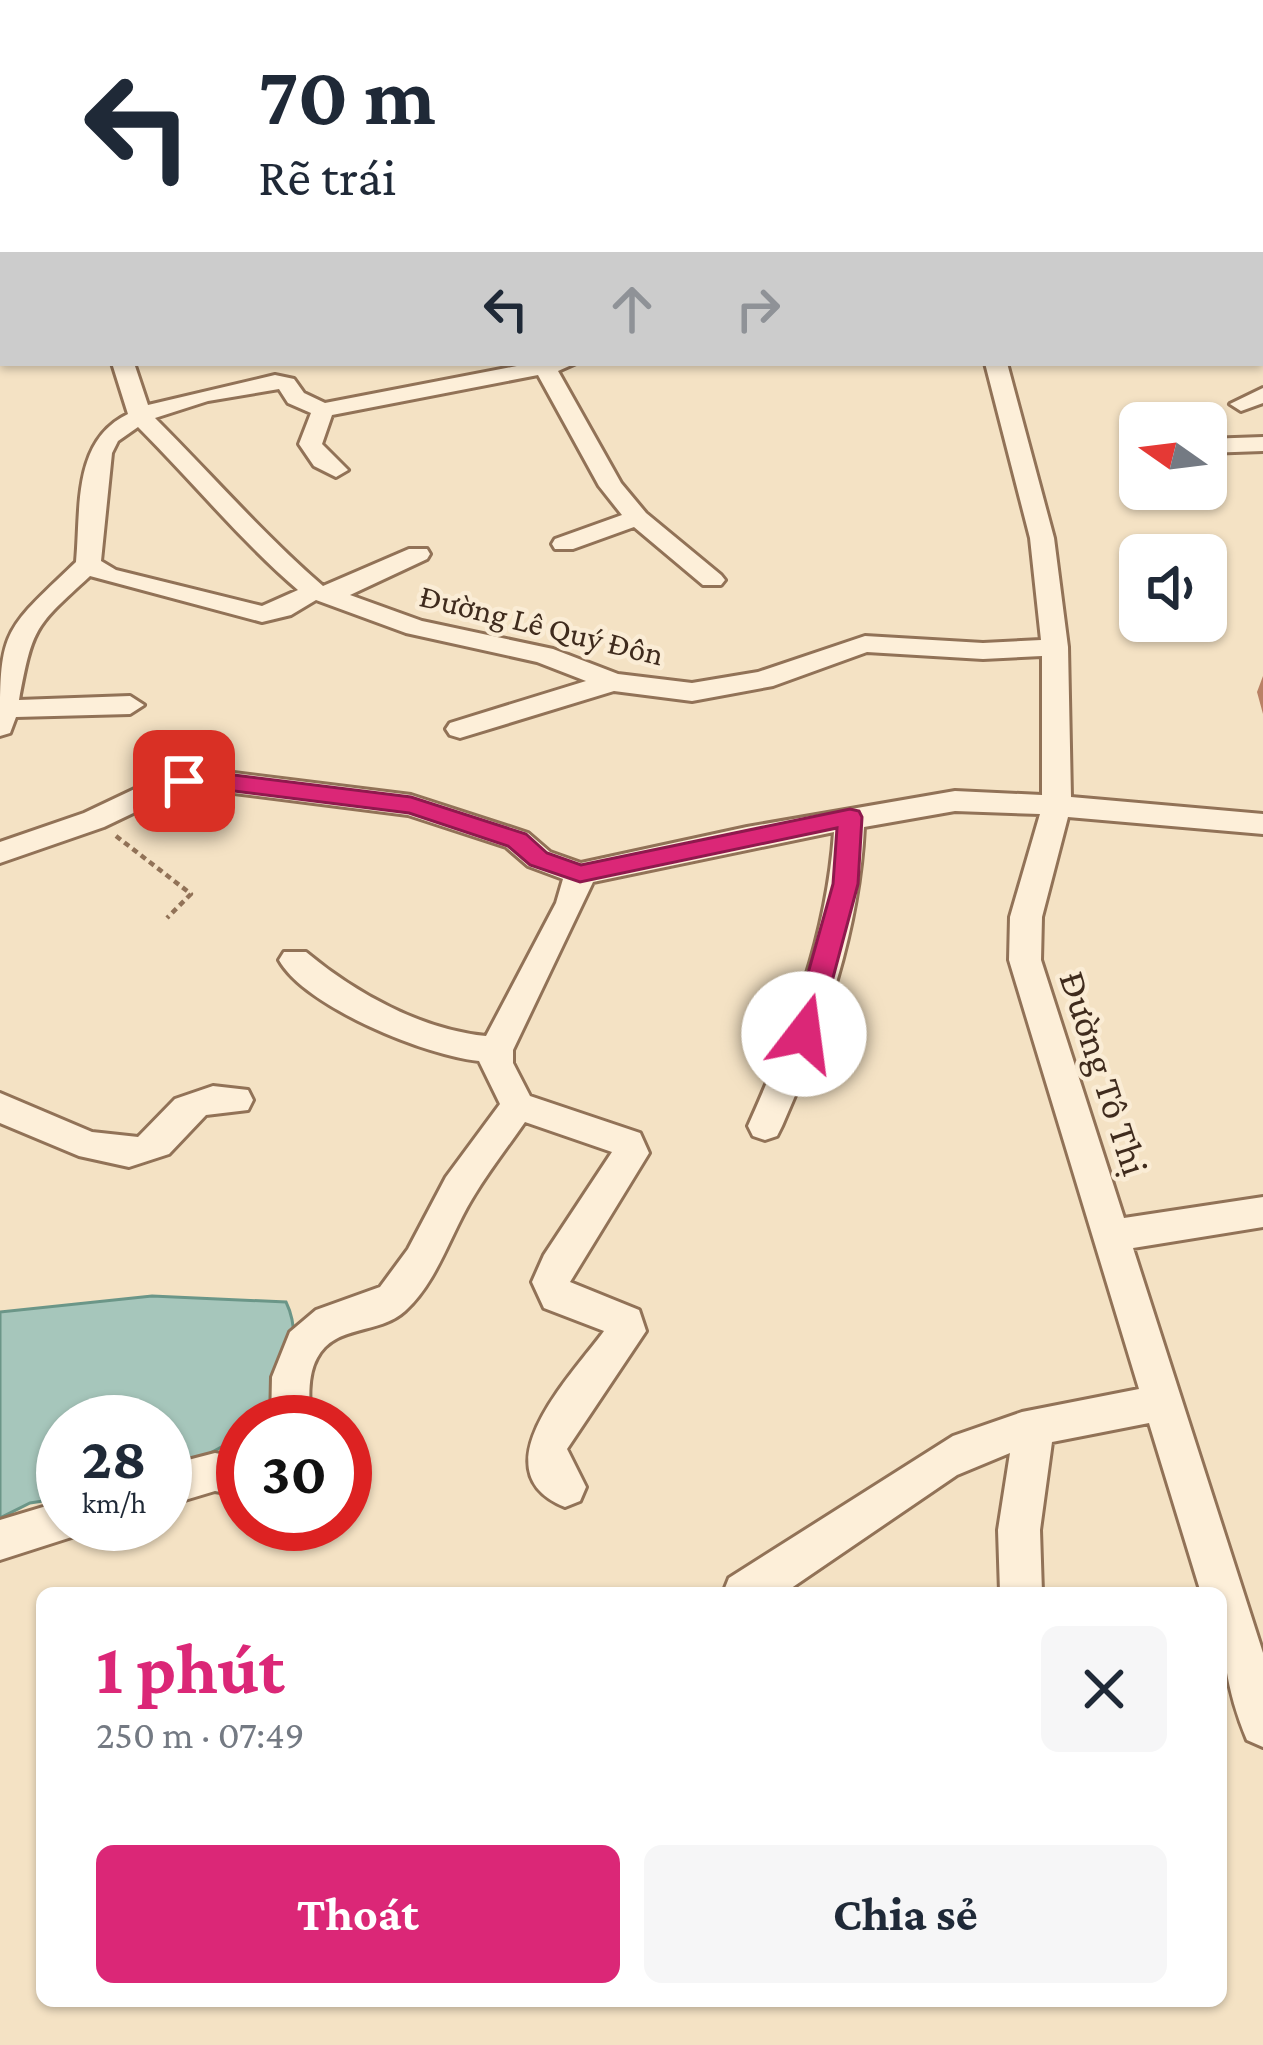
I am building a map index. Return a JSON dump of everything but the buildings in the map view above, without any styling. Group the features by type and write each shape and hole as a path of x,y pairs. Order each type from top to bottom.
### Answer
{"street":[{"name":"Đường Lê Quý Đôn","path":"124,366 140,416 230,505 261,544 321,594 415,627 544,656 613,682 660,690 721,690 865,644 982,651 1054,647"},
{"path":"88,599 86,567 100,452 113,431 140,416 275,382 286,384 296,398 323,410 499,369 541,366"},
{"path":"555,366 611,486 637,518 712,580"},
{"name":"Đường Tô Thị","path":"997,366 1042,538 1054,647 1058,805 1026,917 1024,960 1222,1587"},
{"path":"323,410 310,445 336,470"},
{"path":"1227,445 1263,444"},
{"path":"564,544 637,518"},
{"path":"86,567 262,614 418,554"},
{"path":"86,567 29,620 17,640 2,715 130,705"},
{"path":"460,729 613,682"},
{"path":"0,853 94,820 154,790 210,780 411,805 517,840 538,859 580,874 850,817 955,801 1058,805 1111,814 1263,824"},
{"path":"765,1126 804,1034 846,884 850,817"},
{"path":"565,1486 549,1467 544,1454 548,1442 627,1326 557,1296 551,1282 556,1266 631,1153 628,1143 518,1106 496,1063 496,1050 571,903 580,874"},
{"path":"295,960 329,989 446,1045 496,1050"},
{"path":"0,1107 40,1127 122,1153 158,1144 189,1105 216,1098 236,1100"},
{"path":"288,1395 297,1358 312,1332 344,1315 369,1312 395,1296 459,1188 518,1106"},
{"path":"1114,1235 1263,1212"},
{"path":"755,1587 797,1564 946,1459 1034,1430 1166,1402"},
{"path":"1020,1587 1016,1552 1020,1505 1034,1430"},
{"path":"0,1540 36,1529"},
{"name":"Đường Tô Thị","path":"1227,1604 1263,1724"}],"path":[{"path":"94,820 191,894 167,918"}],"water":[{"path":"152,1296 286,1302 294,1340 287,1395 216,1395 216,1450 192,1463 192,1395 36,1395 36,1502 0,1518 0,1312"}],"route":[{"path":"184,781 210,780 411,805 517,840 538,859 580,874 850,817 846,884 804,1034"}]}
